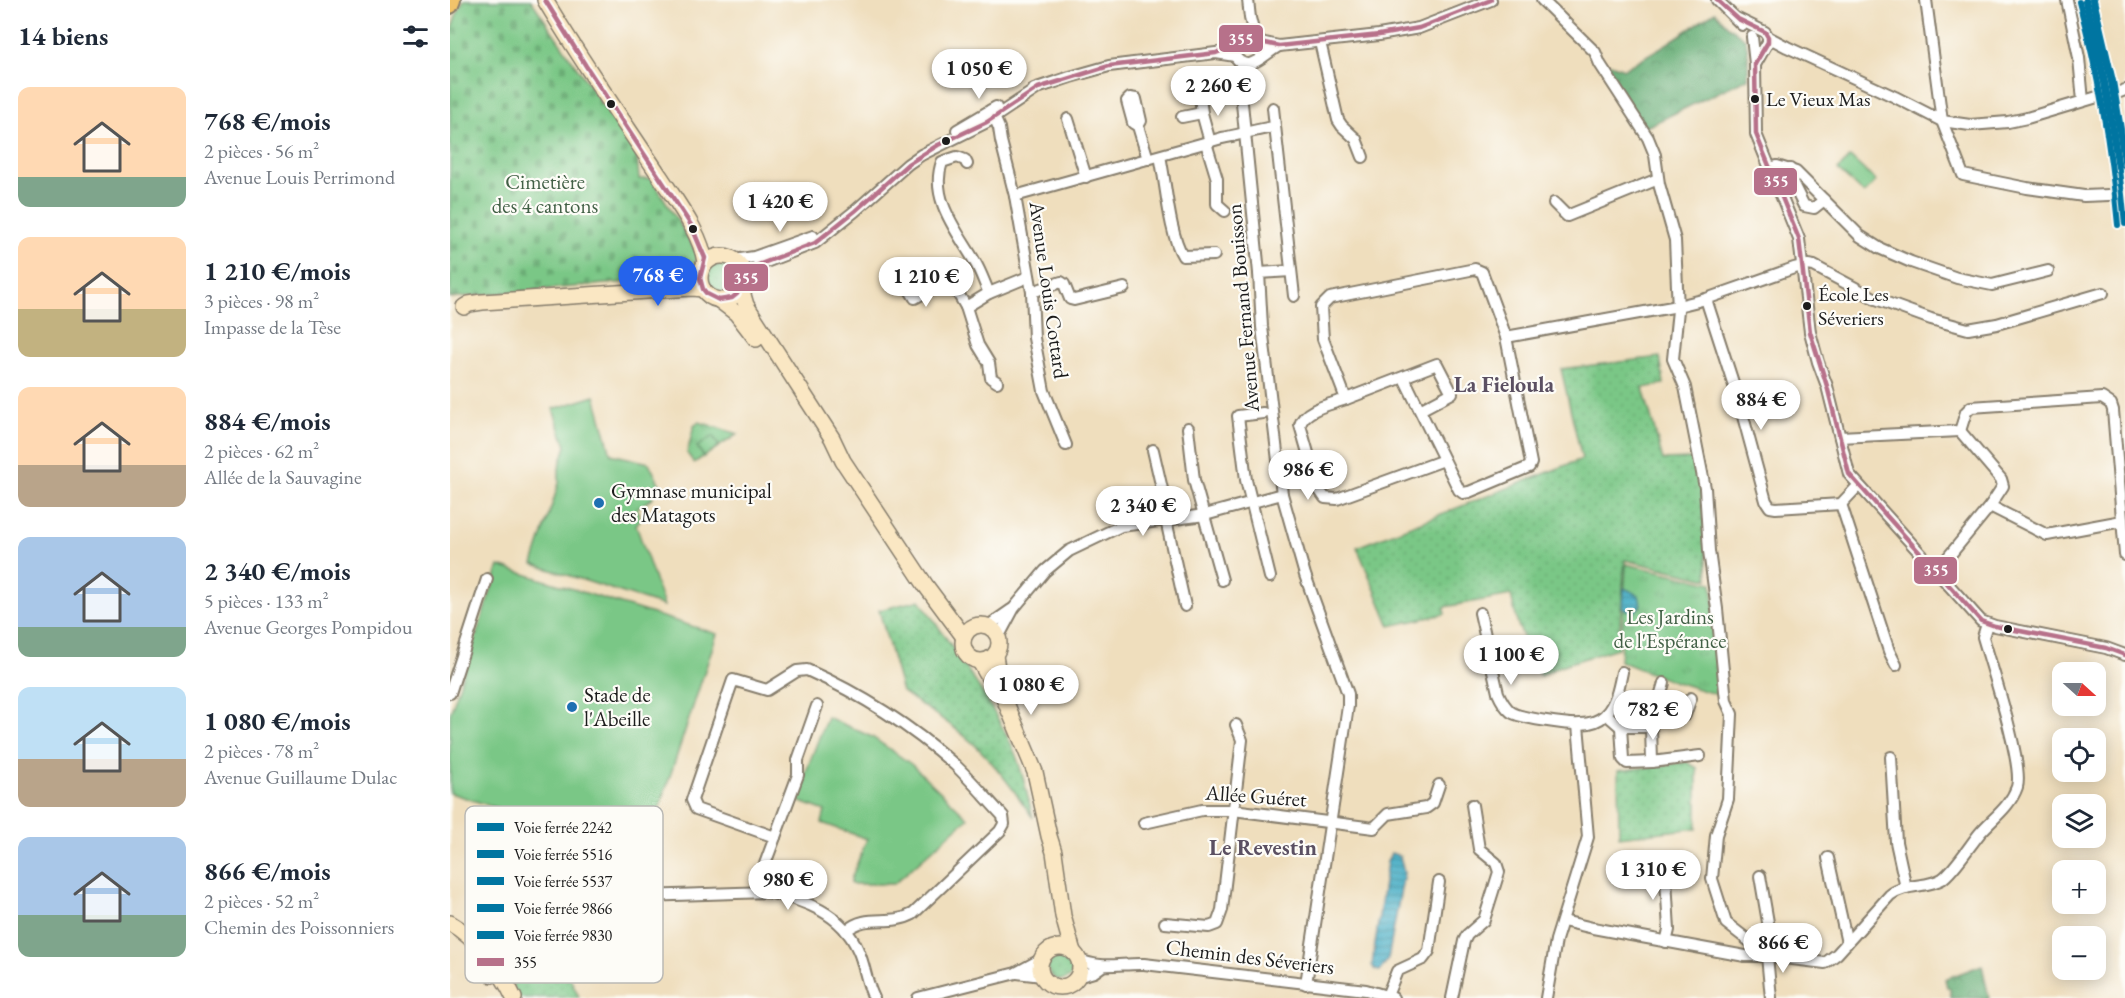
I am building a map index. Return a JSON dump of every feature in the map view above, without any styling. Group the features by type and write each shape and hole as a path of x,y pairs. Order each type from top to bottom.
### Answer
{"main road":[{"path":"450,5 452,0"},
{"path":"545,0 569,42 612,103 682,212 703,251 701,284 703,290 736,313 747,324 832,438 841,459 936,599 981,631 999,647 995,656 1001,691 1032,761 1054,852 1062,916 1080,968 1074,998"},
{"path":"682,212 728,258 742,268 746,305 807,406"},
{"path":"614,292 690,280 713,258 728,258"},
{"path":"719,300 732,298 743,284"},
{"path":"465,307 496,302 614,292 693,288 703,290"},
{"path":"981,631 963,648 974,661 985,662 995,656"},
{"path":"980,662 994,686 1037,782"},
{"path":"1049,836 1047,852 1058,928 1041,964 1042,976 1060,992 1076,979"},
{"path":"450,925 465,942"},
{"path":"1047,954 1059,948 1076,956"},
{"path":"500,983 504,998"},
{"path":"503,983 514,998"}],"street":[{"path":"743,284 758,265 814,243 855,211 908,164 1038,88 1109,66 1216,53 1262,52 1250,18 1248,0"},
{"path":"1244,54 1279,46 1419,28 1491,0"},
{"path":"1542,0 1595,52 1648,138 1655,156 1658,179 1675,240 1678,306 1673,359 1685,387 1705,488 1709,551 1726,701 1732,714 1728,799 1716,835 1712,879 1726,923 1766,956"},
{"path":"1717,0 1761,40 1786,47 1942,121 1971,125 2008,122 2104,95"},
{"path":"1926,0 1942,121 1963,176 2084,196 2109,195"},
{"path":"2067,0 2079,58 2083,101"},
{"name":"Avenue Fernand Bouisson","path":"1250,18 1244,54 1242,103 1247,132 1262,327 1282,494 1305,575 1348,694 1306,984"},
{"path":"1244,54 1251,36 1279,46"},
{"path":"1761,40 1755,64 1756,134 1794,223 1804,266 1810,332 1827,386 1849,474 1977,618 1987,624 2106,648 2125,655"},
{"path":"1320,42 1338,120 1356,139 1362,157"},
{"path":"1200,97 1217,179 1217,204 1225,211"},
{"path":"1273,108 1294,296"},
{"path":"1182,117 1202,113"},
{"name":"Avenue Louis Cottard","path":"989,116 1000,138 1015,196 1032,292 1034,338 1042,381 1066,445"},
{"path":"1068,119 1086,177"},
{"path":"1138,126 1148,159"},
{"path":"1015,196 1208,142 1275,127"},
{"path":"1160,156 1174,232 1180,251 1183,256 1214,255"},
{"path":"967,164 965,160 957,157 942,162 940,197 944,209 977,265 989,292"},
{"path":"1769,168 1777,166 1796,172 1860,236 1879,248 1957,278 1992,285 2048,271"},
{"path":"1790,169 1790,178 1804,206 1814,208 1824,200"},
{"path":"1554,203 1567,216 1658,179"},
{"path":"728,258 754,257 831,229"},
{"path":"1506,337 1678,306 1706,299 1804,266 1814,266 1876,299 1931,319 1968,329 1997,324 2103,293"},
{"path":"1346,399 1321,333 1321,307 1330,298 1475,269 1482,272 1506,337 1531,463 1529,468 1469,492 1464,493 1459,490 1404,378"},
{"path":"1259,273 1291,271"},
{"path":"966,307 989,292 1028,277"},
{"path":"908,287 915,298 950,278 966,307 978,345 989,363 991,378 997,382"},
{"path":"1032,292 1061,282 1065,284 1070,299 1074,300 1124,288"},
{"path":"1706,299 1738,398 1766,501 1770,507 1841,504 1858,486"},
{"path":"1420,410 1452,393 1437,364 1308,414 1301,420 1300,425 1318,488 1325,498 1337,499 1444,460"},
{"path":"1960,431 1966,412 1971,407 2098,398 2107,400 2113,410 2125,555"},
{"path":"1263,413 1238,416 1246,480 1270,577"},
{"path":"1188,428 1194,480 1222,580"},
{"path":"1840,437 1960,431"},
{"path":"1936,572 2002,489 2002,482 1960,431"},
{"path":"1153,450 1185,606"},
{"path":"981,631 1014,608 1045,572 1069,551 1121,526 1205,515 1282,494"},
{"path":"1841,504 1889,651 1896,665"},
{"path":"1990,506 2047,535 2122,521"},
{"path":"450,693 487,579"},
{"path":"1480,613 1498,693 1511,712 1522,717 1578,725 1593,722 1606,714 1615,699 1622,672"},
{"path":"1563,921 1712,951 1825,963 1837,954 1898,889 1941,879 1983,830 2002,812 2016,789 2019,775 2013,747 1983,637 1987,624"},
{"path":"775,837 696,809 692,800 734,680 767,690 802,669 830,680 870,701 914,731 956,766 1003,816 1004,824 1000,831 913,914 900,920 859,922 846,931"},
{"path":"1652,762 1652,721 1664,683"},
{"path":"1622,727 1684,715 1691,698"},
{"path":"754,891 798,775 798,760 817,706"},
{"path":"1606,714 1622,727 1623,759 1627,763 1700,756"},
{"path":"1165,923 1209,927 1217,924 1222,910 1242,740 1236,725"},
{"path":"1546,998 1556,940 1588,830 1578,725"},
{"path":"1890,757 1896,842 1906,888"},
{"name":"Allée Guéret","path":"1144,823 1202,810 1233,810 1374,828 1388,814 1425,808 1433,803 1439,785"},
{"path":"1452,998 1464,941 1467,935 1484,920 1499,872 1496,863 1479,849 1472,805"},
{"path":"1828,858 1847,943"},
{"path":"1665,862 1669,930 1666,942"},
{"path":"1760,876 1771,998"},
{"path":"1390,997 1397,971 1423,959 1429,951 1439,882"},
{"path":"663,895 754,891 777,894 825,911 846,931 857,949 874,998"},
{"path":"918,998 1016,973 1047,954"},
{"name":"Chemin des Séveriers","path":"1076,956 1101,967"},
{"name":"Chemin des Séveriers","path":"1076,979 1101,967 1144,964 1306,984 1356,994 1376,992 1390,997"},
{"path":"1016,973 1042,976"}],"green space":[{"name":"Cimetière des 4 cantons","path":"464,0 531,0 637,155 639,179 652,179 698,254 692,270 683,277 450,298 450,35"},
{"path":"1715,12 1746,40 1748,78 1644,128 1602,61 1624,69"},
{"path":"1850,157 1876,181 1864,194 1838,170"},
{"path":"722,263 733,267 737,278 733,289 722,293 711,289 707,278 711,267"},
{"path":"1660,357 1664,384 1643,388 1663,460 1692,459 1701,487 1708,579 1625,560 1618,648 1560,666 1540,676 1518,625 1511,595 1445,607 1445,614 1390,626 1357,547 1582,459 1561,369"},
{"name":"Gymnase municipal des Matagots","path":"595,396 611,454 649,463 660,485 652,489 653,498 637,508 640,520 636,525 664,606 533,564 559,483 559,468 566,446 553,409"},
{"path":"699,422 738,434 694,463 687,453 694,426"},
{"path":"713,436 719,446 704,457 697,447"},
{"name":"Les Jardins de l'Espérance","path":"1626,564 1712,583 1724,697 1660,677 1620,661"},
{"name":"Stade de l'Abeille","path":"499,566 717,634 660,806 491,806 450,793 450,714"},
{"path":"920,600 968,670 1011,744 1024,781 1033,818 993,764 978,748 951,725 902,692 879,610"},
{"path":"827,717 872,737 911,764 968,818 894,884 851,884 867,839 822,823 825,811 795,800"},
{"path":"1687,762 1697,768 1697,828 1619,837 1618,771"},
{"path":"1061,954 1070,958 1074,967 1070,976 1061,980 1052,976 1048,967 1052,958"},
{"path":"1982,965 1989,998 1951,998 1945,979"},
{"path":"512,983 572,983 579,997 518,998"}],"water":[{"path":"1624,588 1639,595 1641,605 1634,613 1623,608"},
{"path":"1391,853 1400,856 1404,873 1388,959 1380,971 1375,970 1372,965 1387,862"}],"tunnel":[{"path":"2109,195 2125,194"}],"rail line":[{"name":"2242","path":"2086,0 2100,56 2110,111 2125,224"},
{"name":"5537","path":"2092,0 2111,82 2125,166"},
{"name":"9866","path":"2094,0 2113,81 2125,153"},
{"name":"5516","path":"2079,2 2093,57 2103,112 2118,225"},
{"name":"9830","path":"2085,2 2104,83 2118,167"}],"transit line":[{"name":"355","path":"545,0 691,225 705,258 700,278 703,289 707,294 719,300 732,298 737,294 744,280 758,265 815,243 908,164 938,145 987,122 1038,88 1109,66 1216,53 1235,45 1237,41 1246,36 1279,46 1379,35 1419,28 1491,0"},
{"name":"355","path":"1717,0 1738,19 1765,32 1768,37 1768,42 1755,64 1756,134 1799,239 1810,332 1827,386 1849,474 1981,621 1995,626 2106,648 2125,655"}],"place":[{"name":"Le Vieux Mas","path":"1755,99"},
{"name":"École Les Séveriers","path":"1807,306"},
{"name":"Gymnase municipal des Matagots","path":"599,503"},
{"name":"Stade de l'Abeille","path":"572,707"}],"district":[{"name":"La Fieloula","path":"1504,384"},
{"name":"Le Revestin","path":"1263,847"}]}
